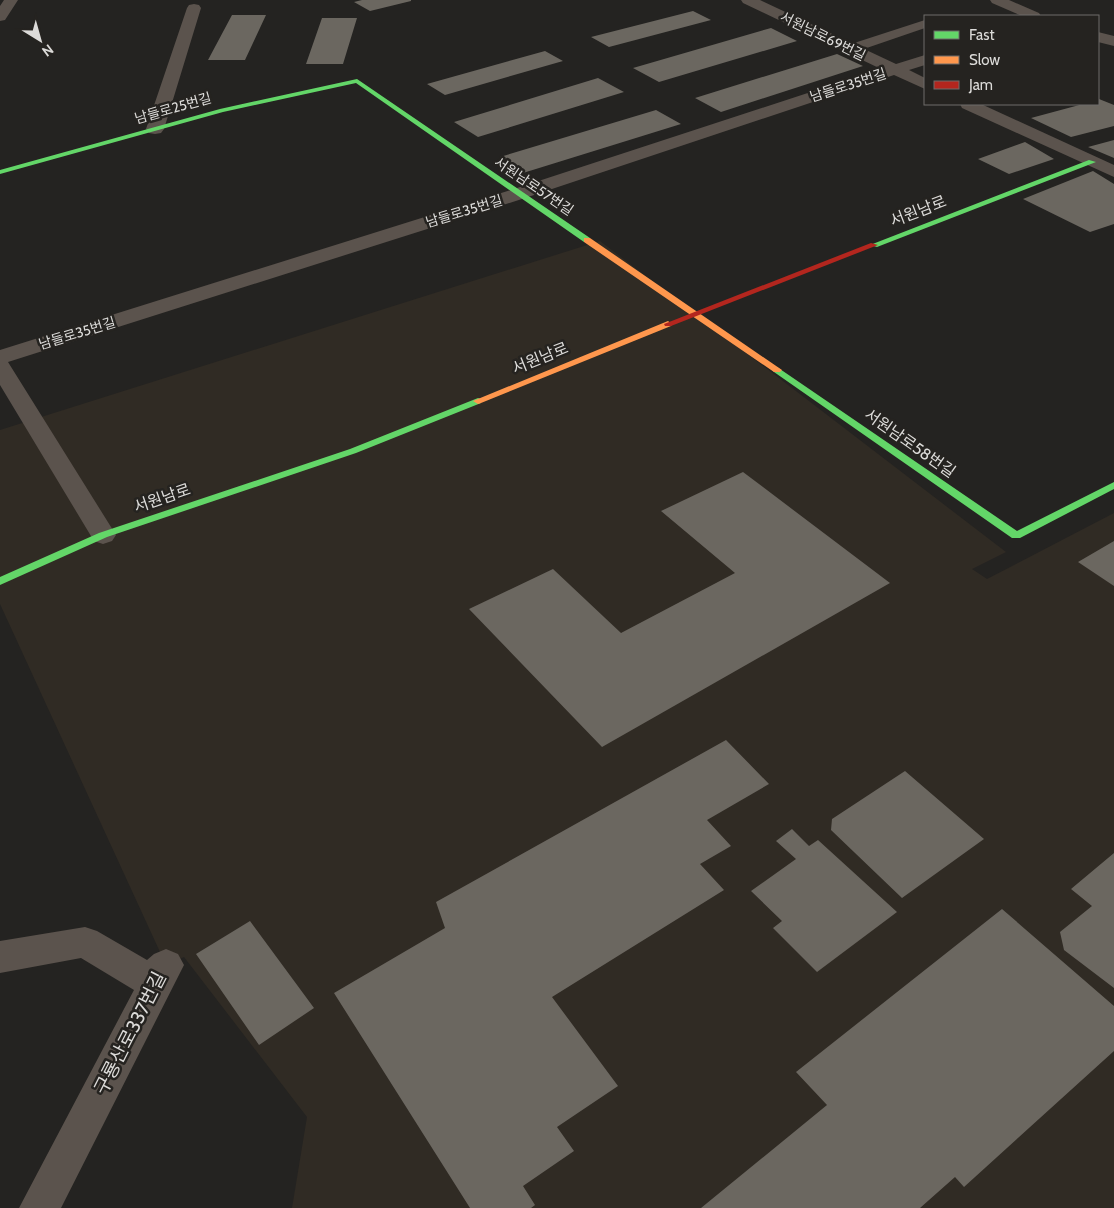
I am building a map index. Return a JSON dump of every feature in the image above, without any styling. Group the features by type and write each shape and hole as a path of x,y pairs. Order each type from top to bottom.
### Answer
{"street":[{"path":"0,17 11,0"},
{"name":"서원남로69번길","path":"748,0 924,84"},
{"path":"997,0 1032,15"},
{"path":"155,129 194,8"},
{"path":"1099,37 1114,41"},
{"name":"남들로35번길","path":"0,357 518,194 924,60"},
{"name":"남들로25번길","path":"0,172 222,110 357,82"},
{"name":"서원남로57번길","path":"357,82 518,194 696,313"},
{"path":"970,105 1114,172"},
{"name":"서원남로","path":"0,581 102,535 353,451 696,313 1092,162"},
{"name":"서원남로58번길","path":"696,313 1016,536 1114,485"},
{"path":"0,366 102,535"},
{"name":"구룡산로337번길","path":"0,957 85,942 150,981 166,965 39,1208"}],"lane":[{"path":"850,49 924,24"}],"shaded area":[{"path":"600,241 1006,552 972,569 987,579 1114,513 1114,1208 292,1208 307,1117 184,957 166,965 0,604 0,430"}],"building":[{"path":"362,0 411,1 370,11 354,2"},
{"path":"693,11 711,20 609,47 591,37"},
{"path":"232,15 266,15 245,60 208,60"},
{"path":"322,18 357,18 343,64 306,64"},
{"path":"771,28 797,41 659,82 633,68"},
{"path":"545,51 563,61 445,95 427,84"},
{"path":"837,54 863,66 721,112 695,98"},
{"path":"598,78 624,92 478,137 454,122"},
{"path":"1099,99 1114,105 1114,126 1071,137 1031,118 1079,105 1099,105"},
{"path":"656,110 681,124 523,173 500,157"},
{"path":"1114,140 1114,158 1088,147"},
{"path":"1025,142 1054,159 1009,174 978,159"},
{"path":"1093,171 1114,184 1114,224 1090,232 1023,199"},
{"path":"743,472 890,583 602,747 469,609 553,569 621,633 735,573 661,511"},
{"path":"1114,541 1114,586 1078,562"},
{"path":"726,740 769,784 707,820 731,846 700,864 724,890 552,997 618,1086 557,1127 574,1151 523,1186 535,1205 531,1208 470,1208 334,993 445,928 436,902"},
{"path":"905,771 984,839 902,898 831,830 832,819"},
{"path":"792,829 809,846 818,840 897,912 817,972 773,928 782,921 751,891 796,859 776,841"},
{"path":"1114,853 1114,988 1064,950 1060,932 1092,906 1071,889"},
{"path":"1002,909 1114,1006 1114,1051 964,1187 955,1177 920,1208 701,1208 827,1105 796,1072"},
{"path":"250,921 314,1008 259,1045 196,954"}],"traffic: fast":[{"path":"0,172 222,110 357,81 587,240"},
{"path":"874,245 1092,162"},
{"path":"777,370 1016,536 1114,485"},
{"path":"0,581 103,535 353,451 478,401"}],"traffic: slow":[{"path":"587,240 777,370"},
{"path":"478,401 668,324"}],"traffic: jam":[{"path":"668,324 874,245"}]}
